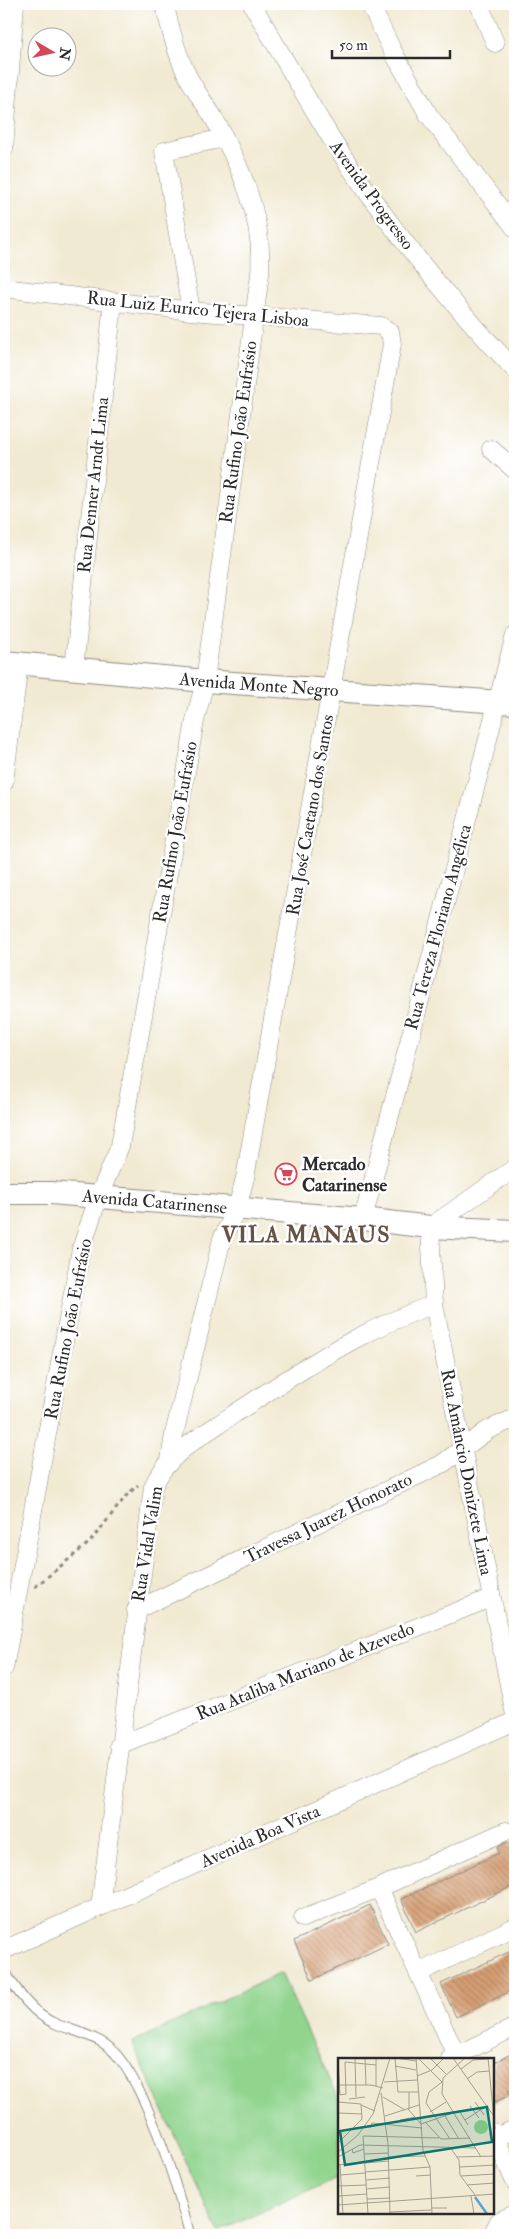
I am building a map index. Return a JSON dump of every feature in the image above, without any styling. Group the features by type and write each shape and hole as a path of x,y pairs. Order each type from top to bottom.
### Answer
{"street":[{"path":"4,149 15,4"},
{"name":"Rua Rufino João Eufrásio","path":"4,1668 10,1604 81,1249 98,1198 120,1146 194,721 205,681 260,274 260,240 253,206 224,138 183,67 164,4"},
{"name":"Avenida Progresso","path":"252,4 317,115 358,178 419,260 515,370"},
{"path":"370,4 392,50 428,114 515,228"},
{"path":"479,4 495,43"},
{"path":"191,311 164,152 224,138"},
{"name":"Rua Luiz Eurico Tejera Lisboa","path":"4,288 191,311 381,326 390,332"},
{"name":"Rua Denner Arndt Lima","path":"74,669 113,302"},
{"name":"Rua José Caetano dos Santos","path":"170,1460 174,1434 222,1239 237,1208 245,1178 392,344 390,332"},
{"path":"491,449 515,470"},
{"name":"Rua Tereza Floriano Angélica","path":"362,1219 506,702 515,635"},
{"path":"4,782 11,663"},
{"name":"Avenida Monte Negro","path":"11,663 205,681 506,702"},
{"path":"430,1227 515,1168"},
{"name":"Avenida Catarinense","path":"4,1193 51,1193 362,1219 430,1227 515,1231"},
{"name":"Rua Amâncio Donizete Lima","path":"430,1227 434,1304 515,1715"},
{"name":"Rua Vidal Valim","path":"100,1907 136,1610 153,1487 158,1476 170,1460 206,1434 323,1357 358,1337 434,1304"},
{"name":"Travessa Juarez Honorato","path":"136,1610 442,1464 488,1430 515,1418"},
{"name":"Rua Ataliba Mariano de Azevedo","path":"119,1744 491,1598"},
{"name":"Avenida Boa Vista","path":"4,1950 515,1721"},
{"path":"303,1918 379,1888 506,1831"},
{"path":"379,1888 455,2058 515,2027"},
{"path":"418,1973 515,1927"},
{"path":"515,2129 494,2136 515,2182"},
{"path":"492,2235 498,2221 515,2214"}],"lane":[{"path":"4,1970 19,1993 36,2011 54,2023 85,2034 106,2045 120,2060 136,2087 168,2162 190,2235"}],"path":[{"path":"10,1604 90,1542 126,1496 140,1482 158,1476"}],"green space":[{"path":"281,1973 338,2097 338,2176 218,2232 132,2042"}],"building":[{"path":"508,1842 510,1846 515,1843 515,1885 416,1932 401,1899 499,1853 497,1847"},
{"path":"370,1905 388,1944 312,1980 294,1941"},
{"path":"515,1949 515,1989 456,2017 441,1984"},
{"path":"515,2052 515,2087 508,2090 510,2095 494,2103 494,2062"}],"place":[{"name":"Mercado Catarinense","path":"286,1174"}],"district":[{"name":"VILA MANAUS","path":"306,1234"}]}
